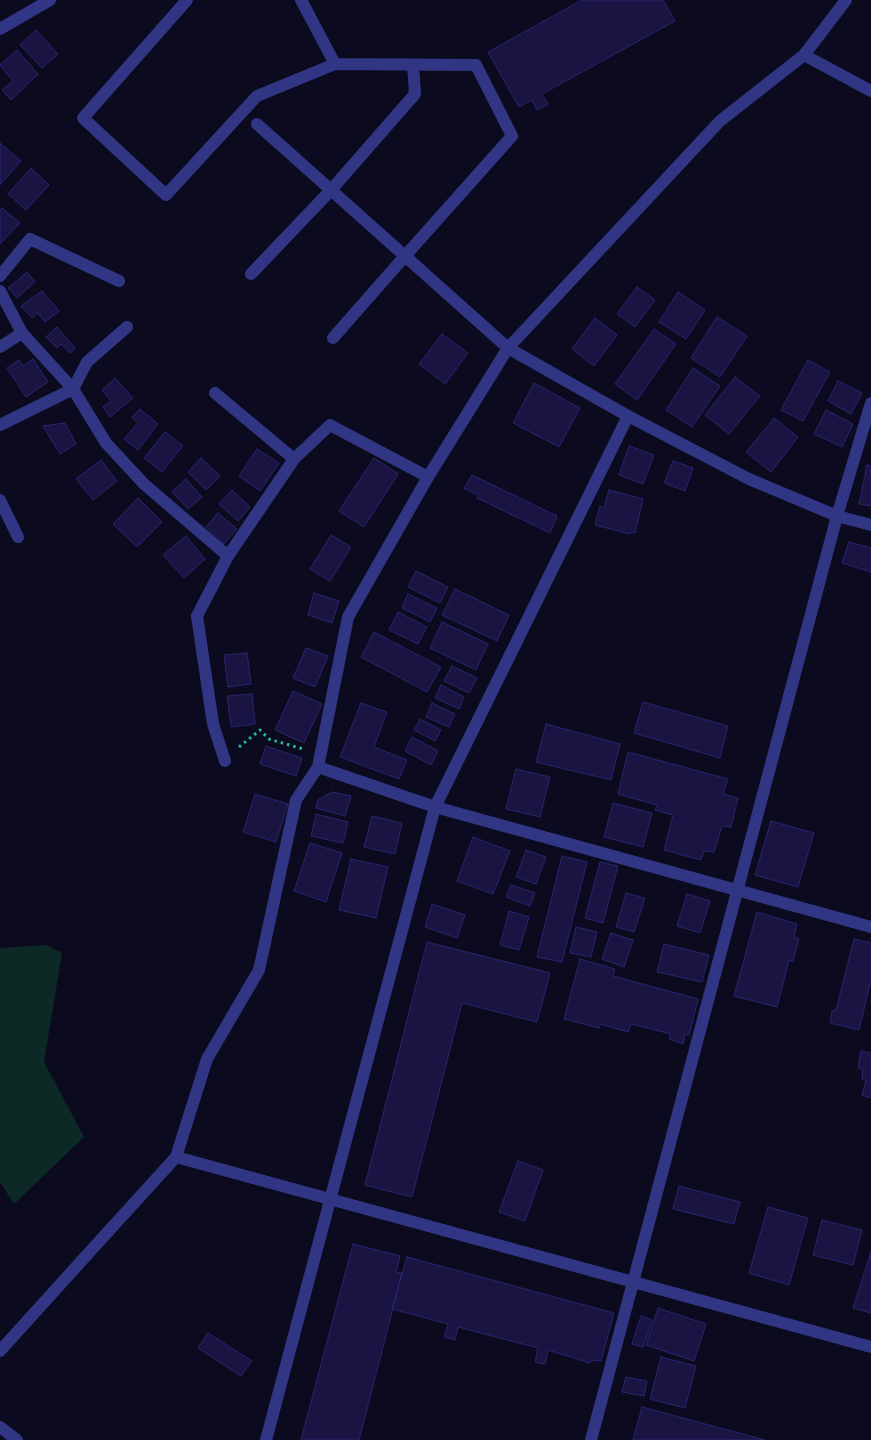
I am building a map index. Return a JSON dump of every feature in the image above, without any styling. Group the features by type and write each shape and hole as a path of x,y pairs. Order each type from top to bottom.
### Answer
{"street":[{"path":"0,29 50,0"},
{"path":"186,0 83,118 166,195 256,96 335,64 476,66 512,136 333,338"},
{"path":"301,0 335,64"},
{"path":"0,1351 176,1157 207,1059 259,970 296,800 318,767 348,617 428,477 508,348 720,121 804,55 846,0"},
{"path":"804,55 871,91"},
{"path":"251,274 331,190 415,94 414,65"},
{"path":"257,124 508,348 628,416 749,479 837,516 871,525"},
{"path":"0,276 30,239 119,281"},
{"path":"0,291 22,333 72,389 106,443 144,484 228,556"},
{"path":"0,425 72,389 87,362 127,327"},
{"path":"0,347 22,333"},
{"path":"215,393 294,459"},
{"path":"591,1440 837,516 871,403"},
{"path":"266,1440 434,807 628,416"},
{"path":"225,760 213,724 197,616 228,556 294,459 330,425 428,477"},
{"path":"0,500 18,538"},
{"path":"318,767 434,807 871,926"},
{"path":"176,1157 871,1346"},
{"path":"0,1427 17,1440"}],"path":[{"path":"225,760 260,730 269,739 321,754"}],"green space":[{"path":"47,945 62,953 44,1062 84,1137 14,1204 0,1182 0,948"}],"building":[{"path":"582,0 663,0 675,21 542,94 548,104 537,110 532,100 519,107 488,52"},
{"path":"36,30 58,54 42,68 20,45"},
{"path":"17,50 38,74 11,100 2,90 13,81 0,65"},
{"path":"0,143 21,161 0,185"},
{"path":"31,168 49,185 26,210 8,194"},
{"path":"2,208 20,223 0,244 0,210"},
{"path":"27,272 35,282 17,298 8,288"},
{"path":"637,287 655,300 635,327 617,314"},
{"path":"42,291 59,311 45,322 38,313 32,318 21,306"},
{"path":"678,292 705,310 686,339 659,322"},
{"path":"717,317 747,336 720,377 691,358"},
{"path":"595,318 617,335 594,366 572,349"},
{"path":"57,327 75,348 70,353 61,344 57,348 46,337"},
{"path":"654,329 676,344 637,400 615,384"},
{"path":"442,334 468,353 445,384 419,364"},
{"path":"33,359 48,382 26,397 7,368 19,360 23,366"},
{"path":"808,360 830,372 803,421 781,410"},
{"path":"693,368 720,386 692,427 666,410"},
{"path":"735,377 760,396 729,434 705,415"},
{"path":"115,378 133,398 110,417 103,407 111,401 102,390"},
{"path":"838,381 862,393 851,414 828,401"},
{"path":"534,383 580,408 559,447 513,423"},
{"path":"140,409 158,424 138,450 124,439 138,423 132,417"},
{"path":"826,410 853,424 842,447 814,434"},
{"path":"774,418 798,437 771,472 746,452"},
{"path":"65,423 76,444 60,454 43,426"},
{"path":"165,432 183,446 162,472 144,458"},
{"path":"629,446 654,455 643,484 619,475"},
{"path":"257,449 279,463 260,491 239,476"},
{"path":"201,458 220,476 206,490 188,472"},
{"path":"374,458 398,474 364,527 339,511"},
{"path":"101,460 117,481 93,500 76,479"},
{"path":"673,461 693,468 685,491 664,483"},
{"path":"867,465 871,466 871,506 859,504"},
{"path":"472,475 557,516 550,533 477,498 478,495 464,488"},
{"path":"186,479 202,497 188,509 172,492"},
{"path":"232,490 250,507 238,521 219,504"},
{"path":"609,490 643,499 635,533 631,532 630,534 595,525 600,506 604,508"},
{"path":"138,498 162,522 137,547 113,524"},
{"path":"218,513 237,529 224,544 206,527"},
{"path":"331,535 351,547 330,581 310,569"},
{"path":"186,536 205,559 184,578 163,555"},
{"path":"849,542 871,548 871,572 842,563"},
{"path":"416,571 448,587 440,603 408,587"},
{"path":"455,589 509,615 497,641 442,615"},
{"path":"314,593 339,601 332,623 308,615"},
{"path":"408,594 437,608 430,622 402,608"},
{"path":"398,612 427,627 418,644 389,630"},
{"path":"442,622 488,644 476,670 430,648"},
{"path":"374,632 441,667 427,692 361,657"},
{"path":"306,648 328,656 315,687 293,678"},
{"path":"247,653 251,684 228,687 224,655"},
{"path":"452,666 477,678 469,693 444,681"},
{"path":"441,685 464,697 459,709 435,698"},
{"path":"293,691 322,704 304,743 275,730"},
{"path":"252,694 255,724 231,727 227,696"},
{"path":"643,702 728,726 720,758 634,733"},
{"path":"361,703 387,712 374,747 407,760 399,779 340,757"},
{"path":"432,703 455,714 449,727 426,717"},
{"path":"420,719 441,730 435,741 414,730"},
{"path":"546,724 620,744 611,780 536,762"},
{"path":"412,737 438,751 431,765 405,751"},
{"path":"266,746 302,758 296,776 260,764"},
{"path":"628,752 728,779 723,794 738,798 731,827 722,826 714,852 704,851 701,860 664,850 673,815 655,810 657,805 618,794"},
{"path":"516,769 550,777 540,817 506,809"},
{"path":"332,792 351,796 345,816 316,808 318,800"},
{"path":"255,794 288,804 276,842 243,832"},
{"path":"613,803 652,813 643,847 604,837"},
{"path":"316,814 348,822 343,843 311,836"},
{"path":"372,816 402,823 395,854 364,847"},
{"path":"771,821 814,833 798,887 755,875"},
{"path":"473,837 510,851 493,894 457,881"},
{"path":"310,843 342,853 326,902 294,891"},
{"path":"526,850 546,857 536,884 516,877"},
{"path":"562,856 587,862 562,962 537,957"},
{"path":"351,859 388,867 376,918 339,910"},
{"path":"600,862 618,866 603,923 585,918"},
{"path":"511,885 535,893 530,906 506,897"},
{"path":"626,893 645,898 634,932 616,927"},
{"path":"687,894 710,901 700,933 677,926"},
{"path":"432,904 465,915 457,938 425,927"},
{"path":"509,911 529,917 519,950 500,945"},
{"path":"757,912 797,924 794,937 799,939 793,961 789,960 777,1007 734,996"},
{"path":"576,927 597,932 591,957 570,953"},
{"path":"611,933 633,940 624,967 602,959"},
{"path":"854,939 871,943 871,980 859,1030 830,1023 832,1011 836,1010"},
{"path":"427,942 550,973 537,1022 462,1003 412,1197 365,1185"},
{"path":"664,944 709,955 702,982 657,972"},
{"path":"580,959 615,969 613,976 698,999 689,1035 685,1034 683,1044 669,1039 671,1034 631,1024 628,1032 600,1024 599,1028 564,1019"},
{"path":"861,1051 871,1053 871,1098 862,1095 866,1080 862,1079 863,1070 858,1068"},
{"path":"518,1161 543,1170 525,1221 499,1212"},
{"path":"679,1186 740,1202 734,1224 673,1209"},
{"path":"768,1207 808,1218 789,1285 749,1273"},
{"path":"822,1220 862,1230 853,1265 813,1255"},
{"path":"353,1244 400,1256 396,1272 402,1273 359,1440 301,1440"},
{"path":"871,1252 871,1313 853,1308"},
{"path":"407,1257 614,1313 601,1361 591,1360 590,1363 548,1350 545,1364 535,1362 538,1348 458,1327 455,1340 444,1337 448,1324 392,1309"},
{"path":"658,1308 706,1324 694,1361 646,1345"},
{"path":"641,1316 652,1320 643,1347 632,1344"},
{"path":"208,1333 252,1361 241,1376 198,1348"},
{"path":"661,1357 696,1366 685,1408 650,1399"},
{"path":"626,1377 647,1381 644,1396 622,1392"},
{"path":"642,1407 765,1440 633,1440"}]}
